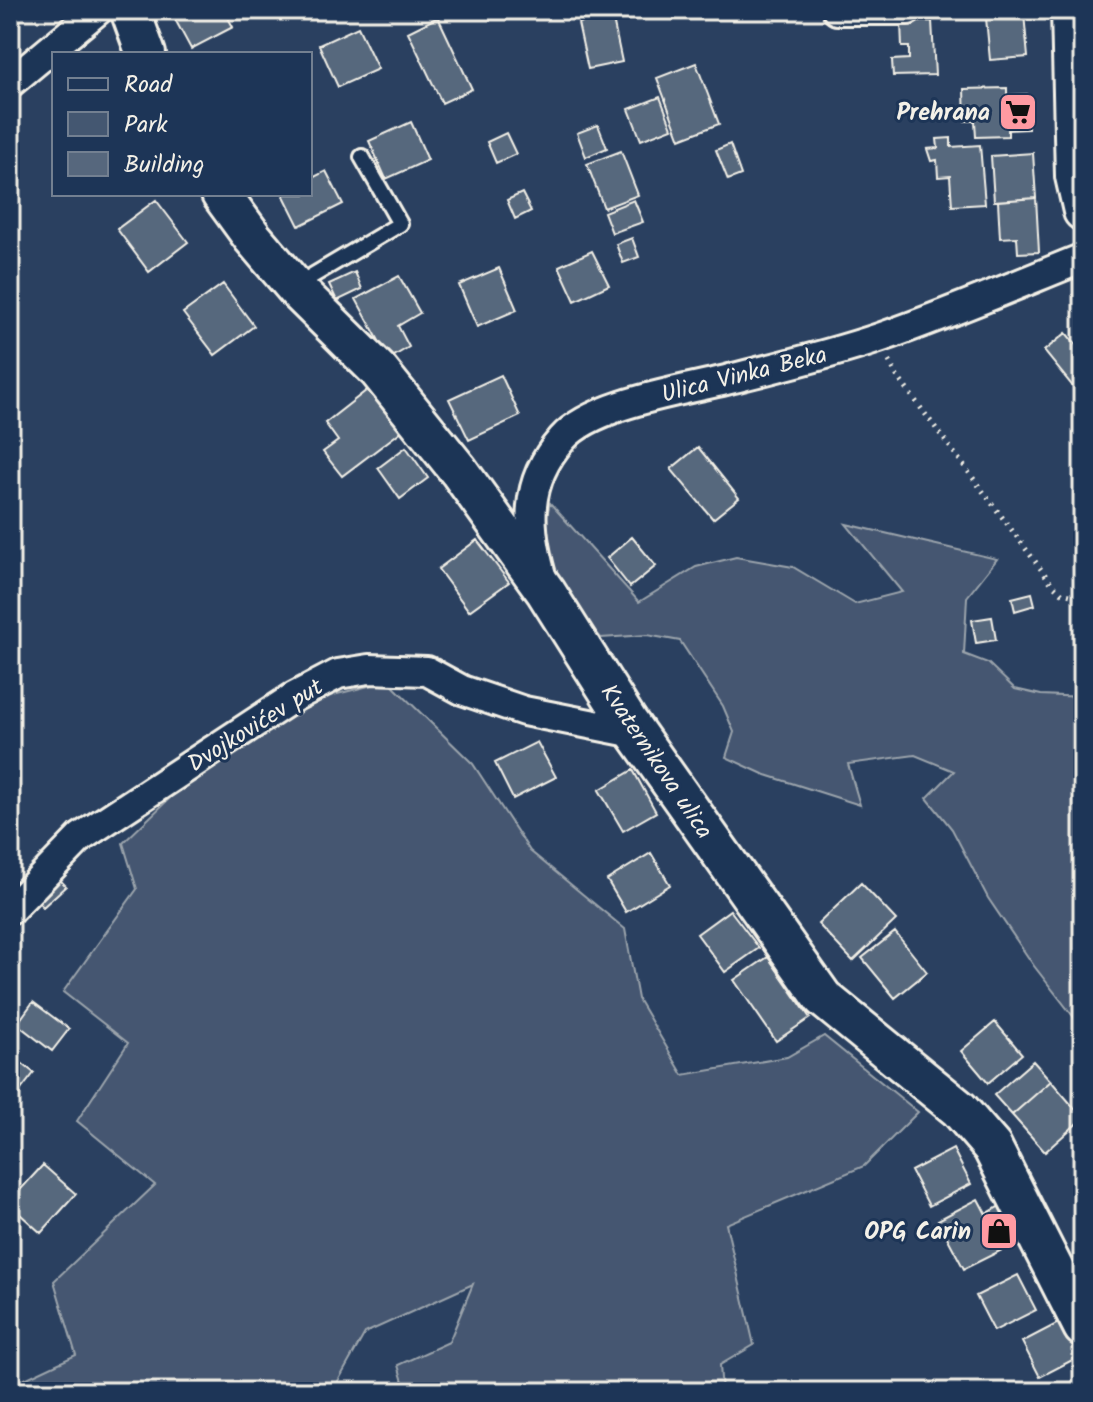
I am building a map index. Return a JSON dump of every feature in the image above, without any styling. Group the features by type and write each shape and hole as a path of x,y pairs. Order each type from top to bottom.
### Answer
{"street":[{"path":"10,83 98,10"},
{"path":"130,10 145,52"},
{"path":"837,10 908,10"},
{"path":"1071,10 1075,176 1083,211"},
{"name":"Kvaternikova ulica","path":"222,196 294,286 378,370 418,418 546,592 635,733 823,998 959,1109 992,1147 1083,1327"},
{"name":"Ulica Vinka Beka","path":"546,592 530,515 532,493 540,469 563,437 580,424 629,404 877,339 1083,258"},
{"name":"Dvojkovićev put","path":"10,910 81,837 294,697 338,674 369,669 427,671 462,690 524,711 635,733"}],"lane":[{"path":"294,286 400,224 362,157"}],"path":[{"path":"877,339 897,376 1052,584 1062,593 1083,598"}],"green space":[{"path":"550,503 639,602 696,567 736,557 793,567 855,604 902,592 846,524 997,559 967,597 964,654 988,663 1015,689 1041,695 1083,697 1083,1029 1034,966 988,898 952,829 927,798 954,771 915,755 848,764 860,805 763,774 726,757 734,732 723,706 680,641 647,635 601,638 556,585 544,527"},
{"path":"388,681 473,764 530,851 625,929 638,999 683,1075 787,1057 824,1036 918,1112 864,1166 726,1224 754,1345 720,1365 722,1392 406,1392 398,1365 449,1342 473,1284 365,1333 332,1392 10,1392 10,1386 76,1355 54,1281 155,1185 77,1121 128,1043 63,992 137,889 123,843 172,796 306,702"}],"building":[{"path":"170,10 224,10 233,27 191,49"},
{"path":"1024,14 1028,57 990,60 986,18"},
{"path":"612,15 622,62 588,69 578,23"},
{"path":"438,17 472,89 442,103 408,32"},
{"path":"932,21 935,75 893,76 892,60 909,59 909,47 902,47 901,22"},
{"path":"358,27 378,69 338,87 319,45"},
{"path":"696,63 719,124 680,139 657,78"},
{"path":"1007,88 1007,95 1027,94 1028,129 1008,130 1008,136 976,137 975,121 965,121 964,89"},
{"path":"660,97 672,128 641,140 629,109"},
{"path":"411,122 428,160 386,179 369,141"},
{"path":"598,125 607,148 586,157 577,133"},
{"path":"506,133 516,154 496,163 487,142"},
{"path":"951,138 951,147 980,145 985,204 952,206 950,176 938,177 937,160 931,161 927,149 938,148 937,139"},
{"path":"730,144 741,175 728,180 716,150"},
{"path":"621,151 638,195 604,208 587,164"},
{"path":"1033,153 1036,198 994,201 991,156"},
{"path":"326,171 343,204 299,226 284,196 312,196 312,178"},
{"path":"522,193 531,211 515,219 507,200"},
{"path":"1036,198 1039,252 1018,253 1017,237 1000,238 998,201"},
{"path":"156,200 188,242 149,272 117,229"},
{"path":"634,200 643,222 612,233 604,212"},
{"path":"632,238 639,257 623,263 616,244"},
{"path":"592,251 609,285 575,301 559,266"},
{"path":"499,268 517,310 477,327 459,285"},
{"path":"355,272 362,289 337,301 329,284"},
{"path":"399,276 420,313 398,326 409,347 389,359 356,299"},
{"path":"223,284 254,326 215,355 183,313"},
{"path":"1066,333 1083,353 1083,399 1044,351"},
{"path":"501,375 520,416 469,440 449,399"},
{"path":"371,387 403,430 342,476 323,452 338,441 325,423"},
{"path":"406,447 428,478 400,499 378,468"},
{"path":"698,447 739,498 713,519 671,469"},
{"path":"632,537 656,566 630,587 607,558"},
{"path":"477,540 509,582 469,611 438,569"},
{"path":"1032,593 1035,605 1015,611 1012,598"},
{"path":"992,617 996,640 976,643 972,620"},
{"path":"537,742 556,777 513,799 495,763"},
{"path":"633,770 656,812 623,831 599,790"},
{"path":"651,853 670,885 626,912 607,880"},
{"path":"54,874 66,886 43,907 32,895"},
{"path":"861,883 896,920 853,961 818,924"},
{"path":"730,910 759,948 725,972 697,934"},
{"path":"895,932 927,972 895,998 862,958"},
{"path":"768,957 810,1018 776,1041 734,980"},
{"path":"33,1002 69,1029 52,1051 17,1024"},
{"path":"995,1022 1022,1054 988,1083 961,1051"},
{"path":"10,1054 34,1073 10,1104"},
{"path":"1033,1061 1051,1081 1012,1115 994,1095"},
{"path":"1051,1081 1083,1118 1045,1152 1012,1115"},
{"path":"953,1149 971,1184 929,1206 911,1171"},
{"path":"43,1165 76,1194 41,1233 10,1205 10,1201"},
{"path":"978,1199 986,1214 1000,1206 1018,1242 964,1269 938,1220"},
{"path":"1083,1203 1083,1224 1073,1212"},
{"path":"1018,1275 1036,1310 994,1331 976,1296"},
{"path":"10,1320 20,1371 10,1373"},
{"path":"1064,1320 1082,1355 1040,1377 1022,1342"}],"place":[{"name":"Prehrana","path":"1018,112"},
{"name":"OPG Carin","path":"999,1231"}]}
